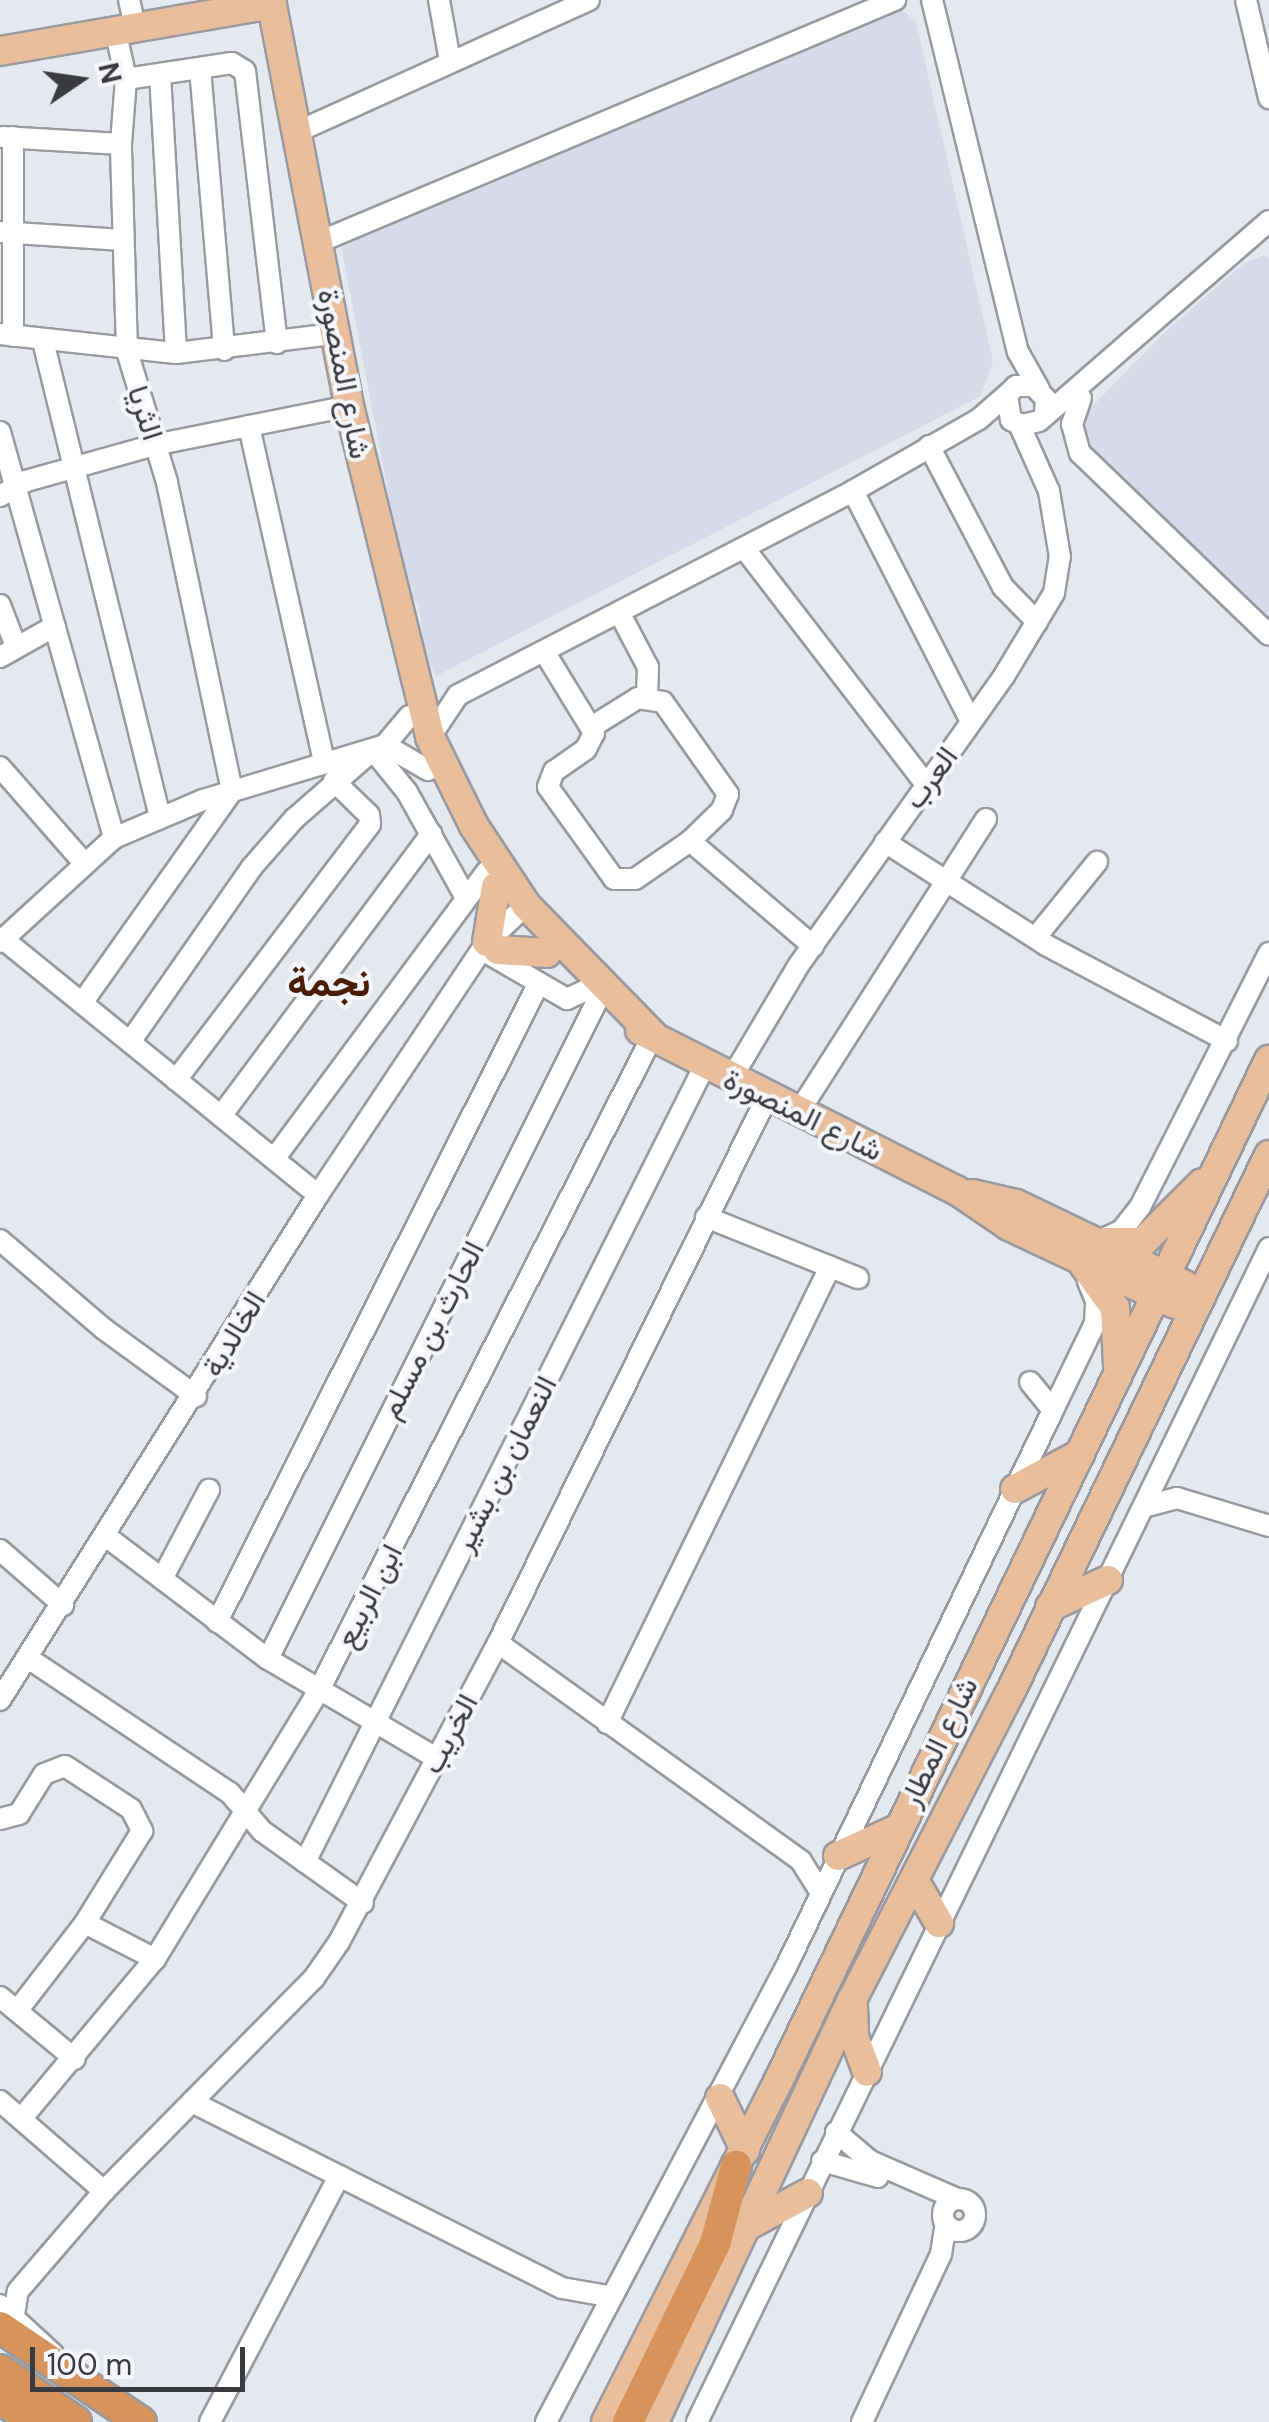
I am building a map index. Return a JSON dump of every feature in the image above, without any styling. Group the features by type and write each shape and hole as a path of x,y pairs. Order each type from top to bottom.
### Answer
{"highway":[{"path":"628,2422 715,2244 741,2158"},
{"path":"5,2316 59,2370 141,2422"},
{"path":"0,2370 76,2422"},
{"path":"0,2398 34,2422"}],"main road":[{"path":"168,19 228,0"},
{"path":"0,51 126,18 168,19 264,3"},
{"name":"شارع المنصورة","path":"264,3 280,90 296,122 334,334 400,634 430,737 474,826 548,953 592,995 730,1080 950,1191 1008,1226 1087,1249 1179,1296"},
{"name":"شارع المنصورة","path":"400,634 396,650 409,716 428,770 491,879 524,915 653,1035"},
{"path":"491,879 492,949 548,953"},
{"name":"شارع المطار","path":"654,2422 852,2000 1053,1602 1179,1296 1225,1154 1269,1060"},
{"path":"1117,1373 1115,1308 1087,1249 1127,1246 1152,1236 1225,1154"},
{"name":"شارع المطار","path":"606,2422 741,2158 1117,1373 1179,1296 1269,1156"},
{"path":"1015,1489 1080,1454"},
{"path":"1053,1602 1108,1580"},
{"path":"838,1856 897,1829"},
{"path":"914,1880 940,1923"},
{"path":"852,2000 854,2036 867,2072"},
{"path":"720,2098 741,2158"},
{"path":"748,2226 808,2193"}],"street":[{"path":"439,0 450,61"},
{"path":"296,122 589,0"},
{"path":"319,242 895,0"},
{"name":"العرب","path":"730,1080 813,946 971,722 1054,593 1060,558 1038,456 1033,410 932,0"},
{"path":"1246,0 1269,98"},
{"name":"الثريا","path":"126,18 121,144 127,351 154,445 232,791"},
{"path":"126,79 232,62 246,75 277,343"},
{"path":"200,68 224,350"},
{"path":"160,74 176,353"},
{"path":"121,144 6,137 6,335 127,351 176,353 334,334"},
{"path":"979,419 1033,410 1074,395 1268,225"},
{"path":"6,232 123,240"},
{"path":"43,341 160,816"},
{"name":"العرب","path":"1018,352 1012,390 1033,410"},
{"path":"430,737 458,696 853,491 979,419 1012,390 1033,410"},
{"path":"1074,395 1072,424 1080,452 1269,635"},
{"path":"8,490 154,445 349,406"},
{"path":"248,426 324,761"},
{"path":"0,432 8,490 55,626 114,838"},
{"path":"929,446 1003,588 1037,622"},
{"path":"853,491 971,722"},
{"path":"744,548 926,784"},
{"path":"0,605 7,650 55,626"},
{"path":"620,614 648,667 648,696"},
{"path":"546,653 593,726 593,741 554,771 548,788 608,872 620,882 634,879 690,841 722,810 727,786 662,702 648,696"},
{"path":"415,684 458,696"},
{"path":"593,726 648,696"},
{"path":"130,1042 252,867 334,781 379,748 409,716"},
{"path":"379,748 465,896"},
{"path":"318,1195 82,1003 4,931 114,838 160,816 324,761 379,748 428,770"},
{"path":"0,768 84,863"},
{"path":"176,1080 371,820 334,781"},
{"path":"82,1003 232,791"},
{"path":"798,1113 986,819"},
{"path":"221,1116 431,834"},
{"path":"690,841 813,946"},
{"path":"885,842 1036,937 1227,1040"},
{"path":"1036,937 1096,862"},
{"path":"274,1159 465,896 491,879"},
{"name":"الخالدية","path":"0,1700 108,1537 318,1195 470,971 524,915"},
{"path":"492,949 538,985 567,999 592,995"},
{"path":"1087,1249 1132,1220 1269,953"},
{"path":"217,1622 538,985"},
{"name":"الحارث بن مسلم","path":"268,1659 592,995"},
{"name":"ابن الربيع","path":"21,2119 75,2059 154,1958 247,1813 318,1692 653,1035"},
{"name":"النعمان بن بشير","path":"305,1862 705,1065"},
{"name":"الخريب","path":"5,2316 9,2293 314,1978 363,1903 498,1642 767,1097"},
{"path":"706,1217 858,1278"},
{"path":"3,1248 196,1396"},
{"path":"697,2422 836,2132 1169,1464 1269,1248"},
{"name":"شارع المطار","path":"546,2422 608,2296 720,2098 1095,1323 1087,1249"},
{"path":"607,1723 830,1267"},
{"path":"1030,1382 1054,1410"},
{"path":"1169,1464 1197,1503"},
{"path":"162,1580 209,1490"},
{"path":"1147,1506 1165,1499 1197,1503 1269,1526"},
{"path":"108,1537 268,1659 318,1692 438,1758"},
{"path":"0,1550 63,1605"},
{"path":"498,1642 800,1861 820,1892"},
{"path":"28,1658 230,1794 305,1862 363,1903"},
{"path":"0,1819 19,1814 44,1774 65,1766 138,1815 141,1839 86,1923 17,2012"},
{"path":"800,1861 838,1856"},
{"path":"86,1923 154,1958"},
{"path":"0,1996 75,2059"},
{"path":"0,2100 104,2191"},
{"path":"192,2102 562,2288 580,2303 592,2328"},
{"path":"836,2132 870,2162 969,2202 975,2214 951,2224 941,2254 862,2422"},
{"path":"822,2161 921,2196 951,2224"},
{"path":"209,2422 339,2176"},
{"path":"562,2288 608,2296"}],"shaded area":[{"path":"897,6 916,22 993,361 981,396 436,676 425,654 418,601 409,601 341,246"},
{"path":"1265,255 1269,259 1269,623 1087,454 1078,421 1166,331 1244,263"}],"district":[{"name":"نجمة","path":"329,982"}]}
